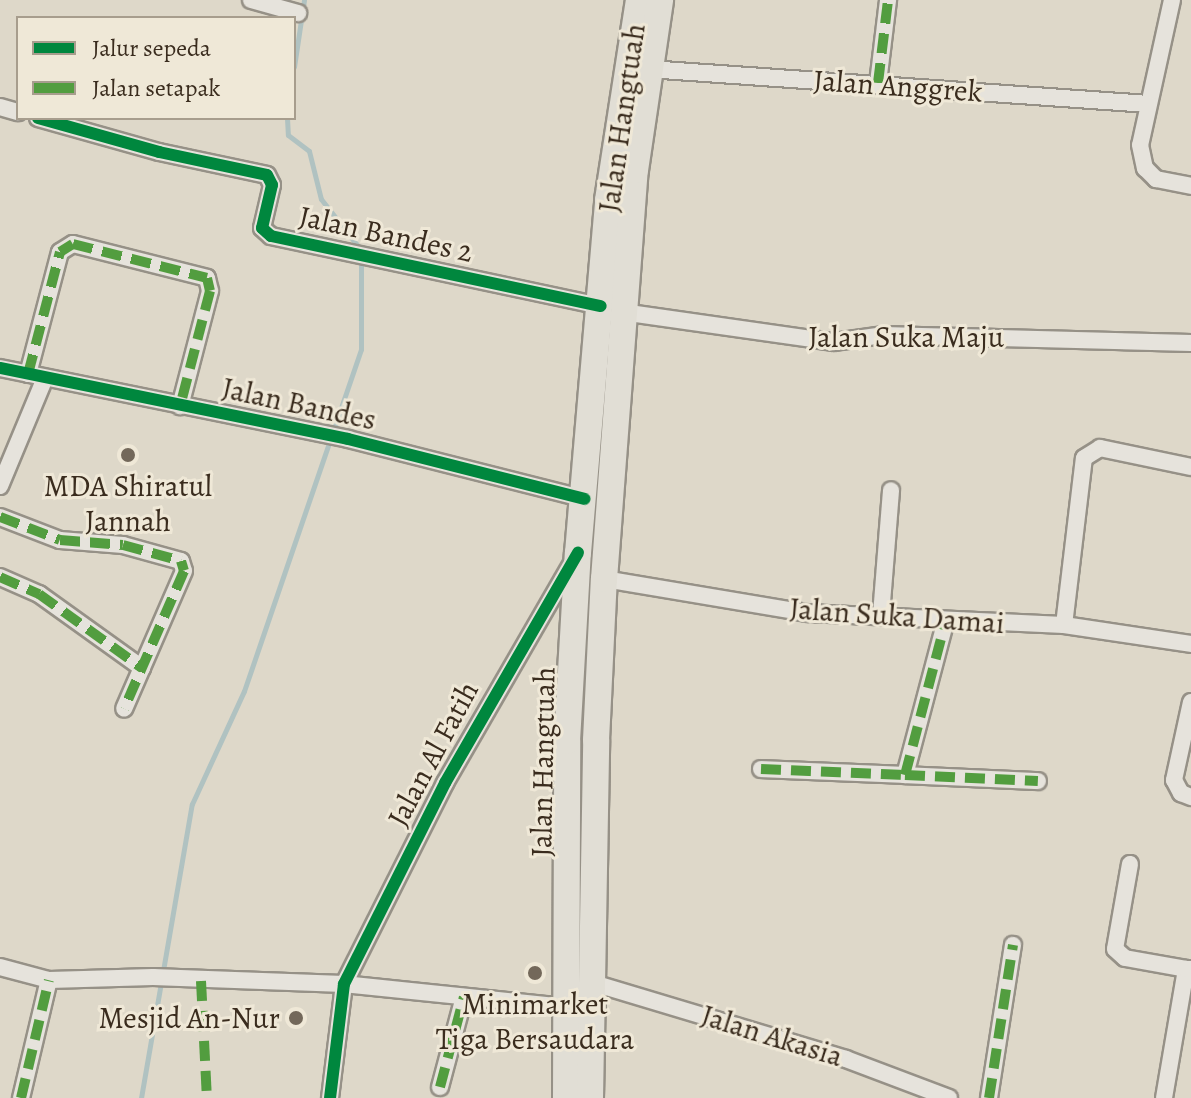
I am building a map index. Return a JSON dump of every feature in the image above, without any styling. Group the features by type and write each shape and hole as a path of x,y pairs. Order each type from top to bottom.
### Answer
{"highway":[{"name":"Jalan Hangtuah","path":"612,309 608,200 639,0"},
{"name":"Jalan Hangtuah","path":"590,1098 596,740 612,309 660,0"},
{"name":"Jalan Hangtuah","path":"566,1098 567,741 578,553 585,499 607,391"}],"street":[{"path":"251,0 298,13"},
{"path":"878,83 888,0"},
{"path":"1172,0 1140,145 1145,168 1156,179 1191,186"},
{"name":"Jalan Anggrek","path":"648,69 1148,104"},
{"name":"Jalan Bandes 2","path":"45,120 159,152 267,175 272,185 263,231 352,254 612,309"},
{"path":"0,486 36,376 60,252 73,244 207,278 210,291 180,406"},
{"name":"Jalan Suka Maju","path":"612,309 834,342 883,335 1191,343"},
{"name":"Jalan Bandes","path":"0,368 348,439 585,499"},
{"path":"1064,625 1084,458 1100,448 1191,467"},
{"path":"881,615 891,490"},
{"path":"0,517 60,540 123,545 178,558 184,571 124,709"},
{"name":"Jalan Al Fatih","path":"330,1098 344,984 445,783 578,553"},
{"path":"0,577 46,599 142,668"},
{"name":"Jalan Suka Damai","path":"604,579 807,613 1064,625 1191,644"},
{"path":"905,775 946,620"},
{"path":"1191,702 1174,780 1181,793 1191,797"},
{"path":"761,769 1038,781"},
{"path":"1130,864 1115,949 1125,958 1188,969 1164,1098"},
{"path":"989,1098 1013,945"},
{"path":"0,967 49,980 161,978 344,984 567,1007"},
{"path":"21,1098 49,980"},
{"name":"Jalan Akasia","path":"593,983 846,1059 949,1098"},
{"path":"440,1087 464,997"}],"waterway":[{"path":"296,54 304,0"},
{"path":"287,120 288,135 309,151 321,199 361,250"},
{"path":"141,1098 192,804 244,691 361,349 361,260"}],"marked path":[{"path":"878,83 888,0"},
{"path":"28,374 60,252 73,244 207,278 210,291 180,406"},
{"path":"0,517 60,540 123,545 181,561 184,571 124,709"},
{"path":"0,577 39,594 142,668"},
{"path":"761,769 905,775 946,620"},
{"path":"905,775 1038,781"},
{"path":"989,1098 1013,945"},
{"path":"21,1098 49,980"},
{"path":"201,981 207,1098"},
{"path":"440,1087 464,997"}],"cycle path":[{"path":"45,120 159,152 267,175 272,185 262,228 271,236 601,306"},
{"path":"0,368 348,439 585,499"},
{"path":"330,1098 344,984 445,783 578,553"}],"place":[{"name":"MDA Shiratul Jannah","path":"128,455"},
{"name":"Minimarket Tiga Bersaudara","path":"535,973"},
{"name":"Mesjid An-Nur","path":"296,1018"}]}
